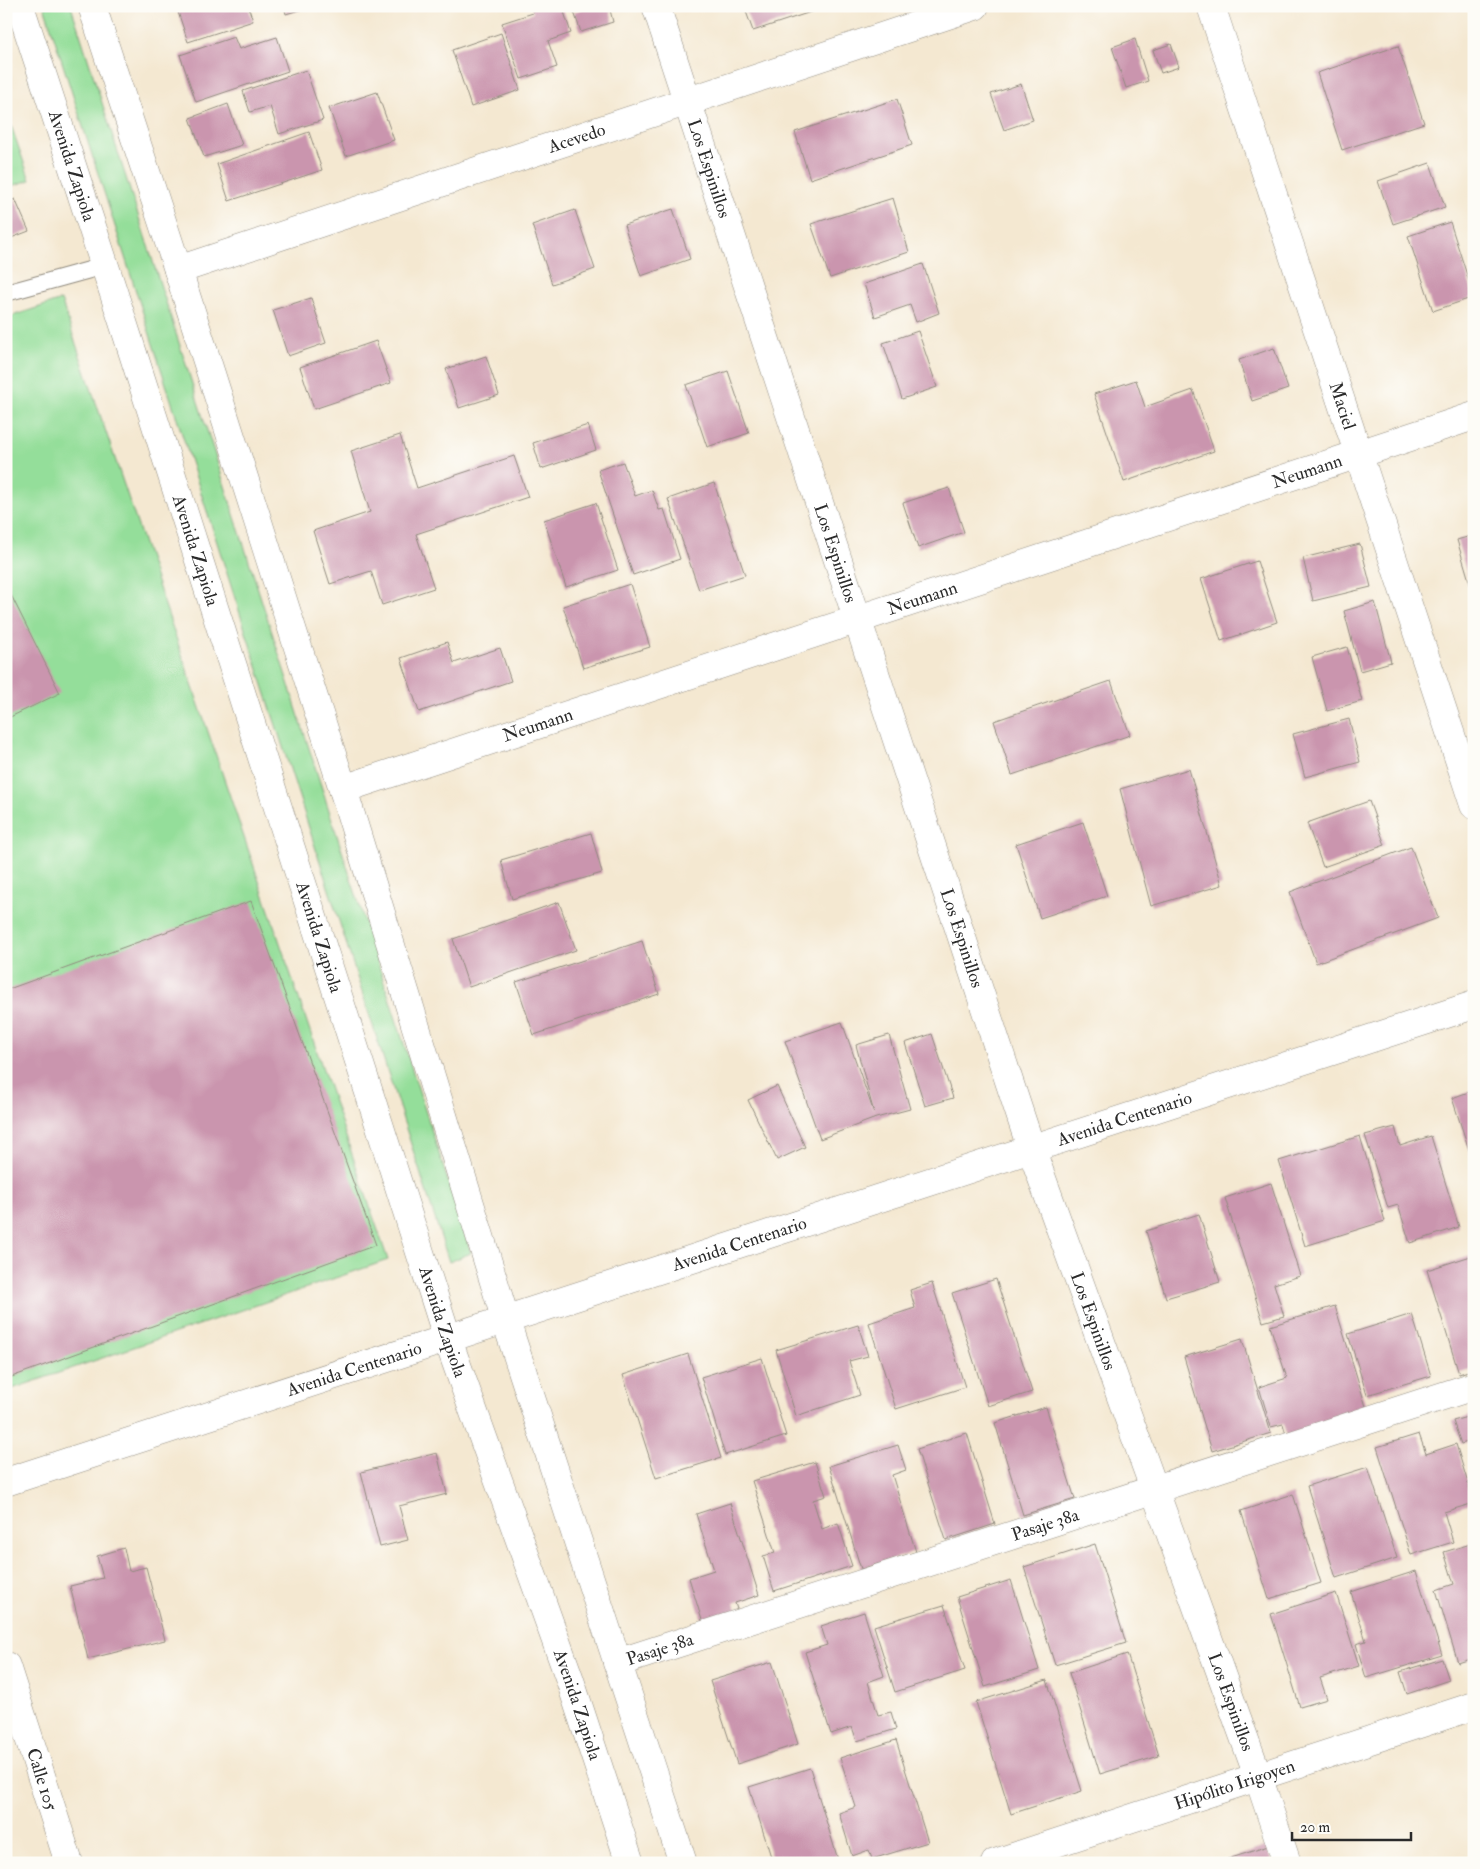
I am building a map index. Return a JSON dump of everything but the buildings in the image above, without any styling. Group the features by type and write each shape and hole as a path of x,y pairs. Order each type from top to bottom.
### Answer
{"street":[{"name":"Avenida Zapiola","path":"20,6 114,294 448,1340 570,1680 630,1863"},
{"path":"92,6 343,789 506,1321 683,1863"},
{"name":"Los Espinillos","path":"656,6 1031,1148 1258,1776 1287,1863"},
{"name":"Acevedo","path":"178,270 975,6"},
{"name":"Maciel","path":"1211,6 1474,805"},
{"name":"Neumann","path":"343,789 1474,416"},
{"name":"Avenida Centenario","path":"6,1482 448,1340 1031,1148 1474,1005"},
{"name":"Pasaje 38a","path":"617,1663 1474,1386"},
{"name":"Calle 105","path":"6,1666 69,1863"},
{"name":"Hipólito Irigoyen","path":"995,1863 1022,1859 1258,1776 1474,1706"}],"lane":[{"path":"6,293 104,266"}],"green space":[{"path":"44,6 71,6 471,1253 449,1262"},
{"path":"6,111 30,180 6,188"},
{"path":"61,300 388,1260 6,1391 6,318"}]}
